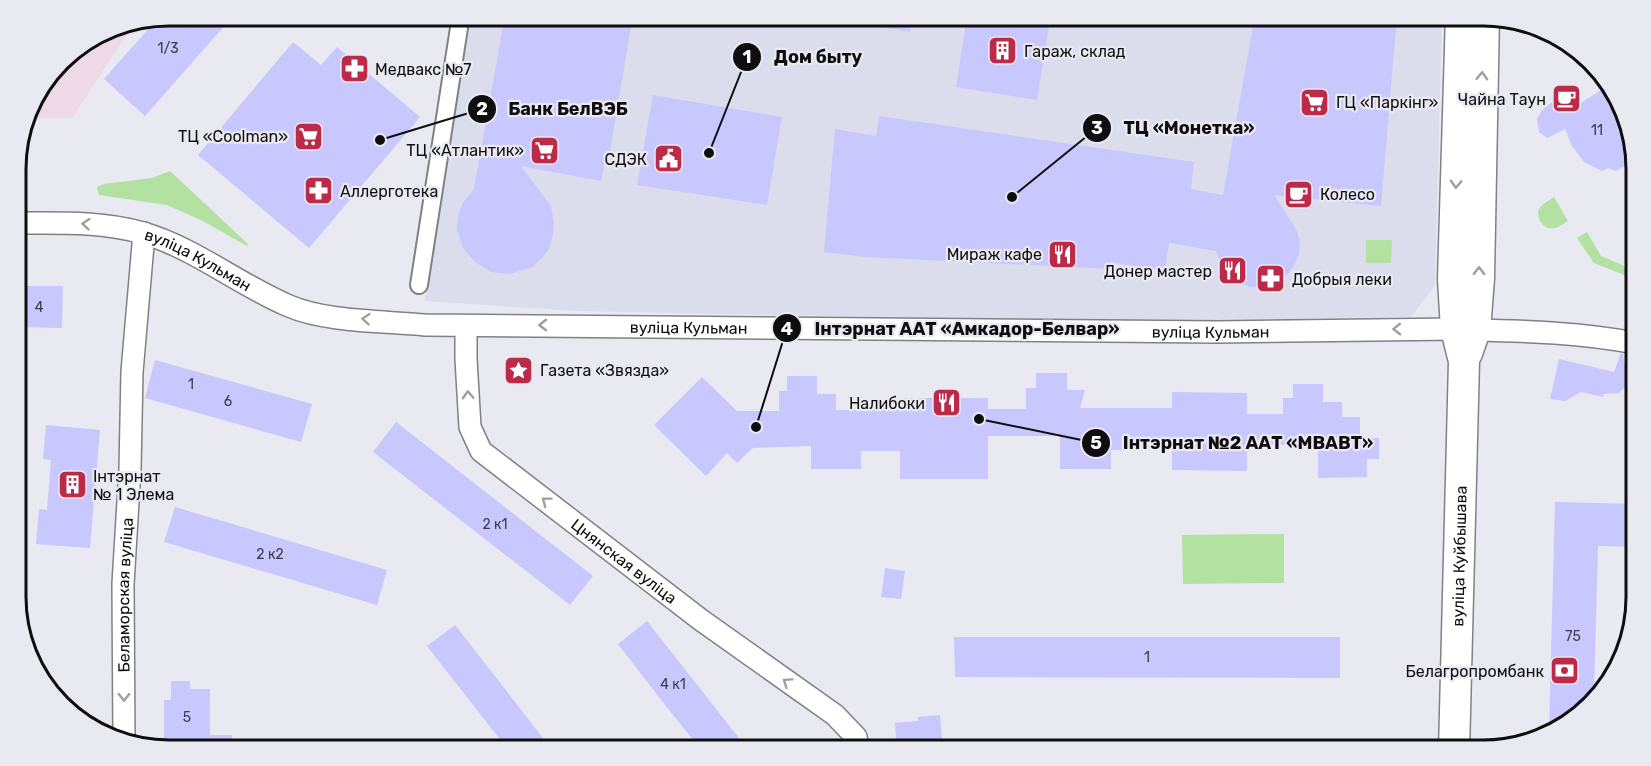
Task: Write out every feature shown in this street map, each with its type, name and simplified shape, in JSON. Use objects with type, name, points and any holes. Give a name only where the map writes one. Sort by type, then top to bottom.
[{"type":"main road","name":"вуліца Куйбышава","points":[[1461,25],[1452,279],[1465,330]]},
{"type":"main road","name":"вуліца Куйбышава","points":[[1454,740],[1465,330],[1479,278],[1484,25]]},
{"type":"street","points":[[419,285],[459,26]]},
{"type":"street","name":"вуліца Кульман","points":[[26,223],[84,224],[144,233],[180,248],[289,306],[310,313],[424,325],[1218,332],[1465,330],[1520,331],[1626,342]]},
{"type":"street","name":"Беламорская вуліца","points":[[124,734],[123,584],[130,469],[132,372],[144,233]]},
{"type":"street","name":"Цнянская вуліца","points":[[466,326],[470,427],[481,451],[701,620],[835,715],[857,740]]},
{"type":"shaded area","points":[[872,25],[910,32],[911,25],[1442,25],[1435,285],[1411,317],[1137,322],[577,311],[425,301],[449,137],[470,26]]},
{"type":"shaded area","points":[[129,31],[72,118],[35,118],[55,81],[67,67],[97,45]]},
{"type":"green space","points":[[170,171],[248,244],[247,246],[203,221],[167,205],[99,195],[97,187],[104,184],[152,178]]},
{"type":"green space","points":[[1554,197],[1568,221],[1559,227],[1551,228],[1540,222],[1538,214],[1541,206]]},
{"type":"green space","points":[[1587,232],[1601,256],[1626,266],[1626,276],[1594,263],[1577,238]]},
{"type":"green space","points":[[1366,240],[1392,240],[1391,263],[1366,263]]},
{"type":"green space","points":[[1284,534],[1284,583],[1183,584],[1182,535]]},
{"type":"building","points":[[872,25],[911,25],[910,32]]},
{"type":"building","name":"Гараж, склад","points":[[965,25],[1049,25],[1037,100],[956,87]]},
{"type":"building","points":[[1253,25],[1396,25],[1381,206],[1274,195],[1296,229],[1300,241],[1299,254],[1294,266],[1276,283],[1263,287],[1250,287],[1228,275],[1220,264],[1216,251],[1169,243],[1165,270],[1113,263],[1113,269],[866,257],[824,252],[835,129],[876,136],[879,116],[1194,162],[1191,189],[1223,195]]},
{"type":"building","points":[[224,26],[145,116],[104,79],[150,27]]},
{"type":"building","name":"ТЦ «Атлантик»","points":[[503,26],[631,26],[609,158],[606,157],[601,181],[521,166],[551,206],[554,224],[549,249],[532,267],[510,274],[491,272],[475,262],[463,248],[457,230],[458,217],[462,204],[474,189]]},
{"type":"building","name":"ТЦ «Coolman»","points":[[293,42],[321,65],[337,47],[420,117],[309,248],[198,155]]},
{"type":"building","points":[[1601,90],[1615,114],[1621,131],[1626,165],[1616,171],[1608,168],[1602,171],[1584,162],[1572,146],[1565,129],[1547,138],[1539,132],[1537,119],[1542,110],[1554,101],[1567,99],[1579,104]]},
{"type":"building","points":[[653,95],[782,117],[767,205],[637,185]]},
{"type":"building","points":[[26,286],[63,286],[62,328],[26,327]]},
{"type":"building","points":[[1621,353],[1623,354],[1626,383],[1619,393],[1604,394],[1603,397],[1581,392],[1565,401],[1550,399],[1559,359],[1614,372]]},
{"type":"building","points":[[155,360],[312,404],[301,442],[145,398]]},
{"type":"building","points":[[1036,373],[1067,373],[1067,390],[1085,390],[1080,408],[1172,408],[1172,392],[1247,393],[1247,414],[1283,414],[1283,398],[1293,398],[1293,384],[1323,384],[1323,402],[1342,402],[1342,417],[1360,417],[1360,438],[1379,438],[1379,459],[1367,459],[1367,477],[1318,478],[1318,445],[1247,445],[1247,471],[1172,470],[1172,440],[1123,440],[1123,450],[1111,450],[1111,469],[1060,469],[1060,436],[988,436],[988,479],[900,479],[900,451],[861,451],[861,469],[811,469],[811,446],[753,448],[737,463],[727,453],[706,476],[654,425],[702,377],[737,411],[779,411],[779,391],[787,391],[787,376],[817,376],[817,394],[836,394],[836,410],[900,410],[900,398],[988,398],[988,409],[1026,409],[1026,388],[1036,388]]},
{"type":"building","points":[[396,422],[593,576],[570,605],[373,452]]},
{"type":"building","name":"Інтэрнат № 1 Элема","points":[[46,425],[100,430],[90,548],[36,544],[39,509],[47,510],[51,460],[43,459]]},
{"type":"building","points":[[1555,502],[1626,504],[1626,547],[1598,546],[1594,687],[1577,705],[1549,724]]},
{"type":"building","points":[[175,507],[387,570],[377,605],[164,542]]},
{"type":"building","points":[[885,568],[905,571],[901,599],[881,597]]},
{"type":"building","points":[[647,621],[741,741],[694,741],[618,644]]},
{"type":"building","points":[[455,625],[545,741],[501,741],[427,646]]},
{"type":"building","points":[[954,637],[1340,637],[1340,678],[955,677]]},
{"type":"building","points":[[171,681],[190,681],[190,689],[210,689],[210,735],[232,735],[232,741],[164,741],[164,700],[171,700]]},
{"type":"building","points":[[940,715],[942,740],[896,740],[895,723],[918,721],[918,717]]},
{"type":"place","name":"Гараж, склад","points":[[1003,51]]},
{"type":"place","name":"Медвакс №7","points":[[354,69]]},
{"type":"place","name":"Чайна Таун","points":[[1567,99]]},
{"type":"place","name":"ГЦ «Паркінг»","points":[[1315,102]]},
{"type":"place","name":"ТЦ «Coolman»","points":[[309,136]]},
{"type":"place","name":"Банк БелВЭБ","points":[[380,140]]},
{"type":"place","name":"ТЦ «Атлантик»","points":[[545,150]]},
{"type":"place","name":"Дом быту","points":[[709,153]]},
{"type":"place","name":"СДЭК","points":[[668,159]]},
{"type":"place","name":"Аллерготека","points":[[319,191]]},
{"type":"place","name":"Колесо","points":[[1299,194]]},
{"type":"place","name":"ТЦ «Монетка»","points":[[1012,197]]},
{"type":"place","name":"Мираж кафе","points":[[1063,254]]},
{"type":"place","name":"Донер мастер","points":[[1233,271]]},
{"type":"place","name":"Добрыя леки","points":[[1271,279]]},
{"type":"place","name":"Газета «Звязда»","points":[[519,370]]},
{"type":"place","name":"Налибоки","points":[[946,403]]},
{"type":"place","name":"Інтэрнат №2 ААТ «МВАВТ»","points":[[979,419]]},
{"type":"place","name":"Інтэрнат ААТ «Амкадор-Белвар»","points":[[756,427]]},
{"type":"place","name":"Інтэрнат № 1 Элема","points":[[72,485]]},
{"type":"place","name":"Белагропромбанк","points":[[1565,671]]}]
